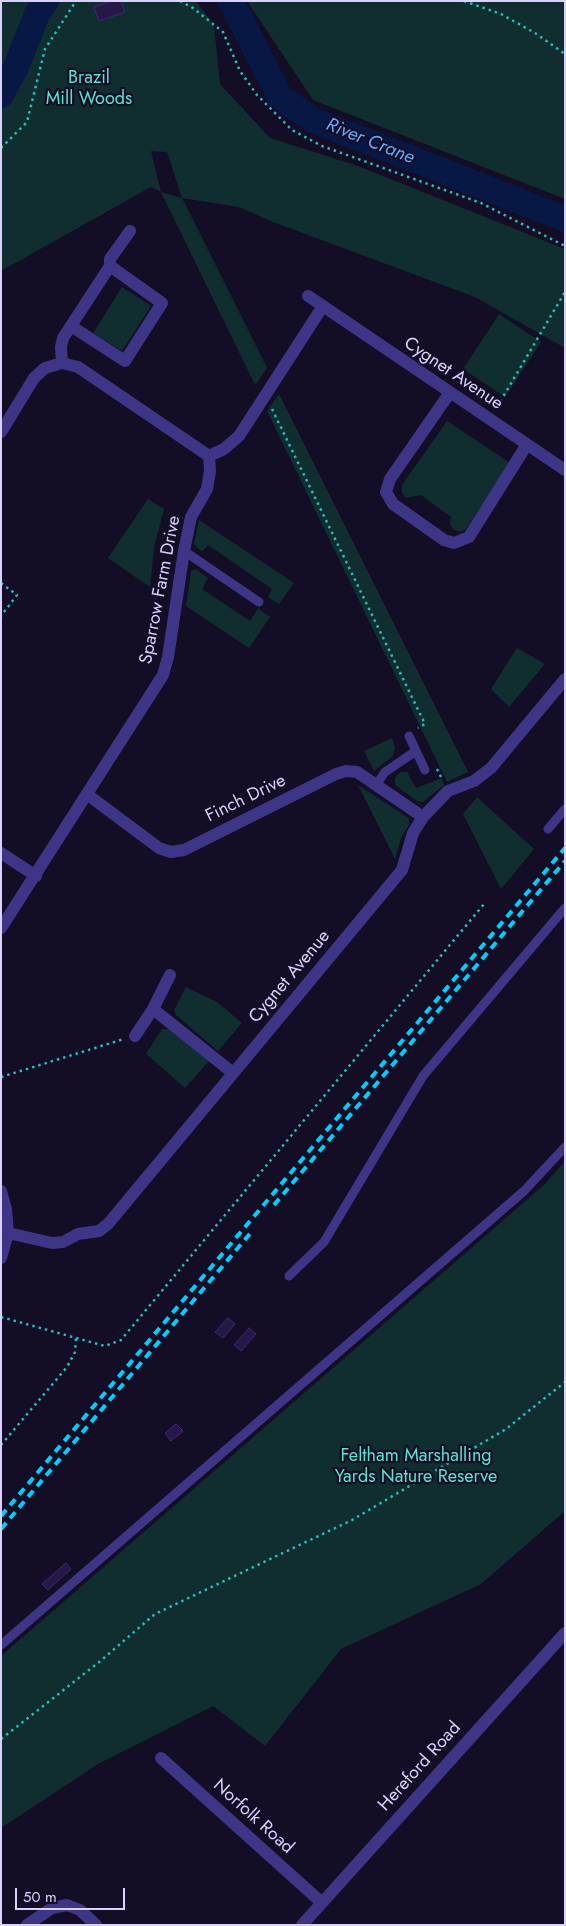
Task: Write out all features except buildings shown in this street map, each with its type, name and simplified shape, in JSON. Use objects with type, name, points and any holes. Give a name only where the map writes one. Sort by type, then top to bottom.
[{"type":"street","points":[[62,363],[60,347],[63,338],[110,266],[110,259],[130,231]]},
{"type":"street","points":[[71,326],[125,361],[162,302],[110,266]]},
{"type":"street","name":"Cygnet Avenue","points":[[308,296],[449,394],[490,419],[526,446],[565,470]]},
{"type":"street","points":[[1,432],[34,378],[45,368],[62,363],[78,367],[209,456],[224,449],[239,436],[323,306]]},
{"type":"street","points":[[449,394],[390,479],[386,492],[393,504],[444,540],[454,543],[469,537],[526,446]]},
{"type":"street","name":"Sparrow Farm Drive","points":[[1,928],[163,676],[168,657],[191,517],[207,489],[209,456]]},
{"type":"street","name":"Cygnet Avenue","points":[[8,1232],[52,1242],[63,1242],[78,1234],[99,1231],[108,1224],[402,870],[413,833],[423,817],[448,791],[474,780],[491,768],[565,679]]},
{"type":"street","name":"Finch Drive","points":[[88,795],[159,848],[171,852],[184,850],[336,774],[346,771],[357,772],[423,817]]},
{"type":"street","points":[[1,853],[36,876]]},
{"type":"street","points":[[135,1036],[153,1009],[170,975]]},
{"type":"street","points":[[153,1009],[233,1073]]},
{"type":"street","points":[[1,1191],[6,1209],[8,1232],[1,1258]]},
{"type":"street","name":"Hereford Road","points":[[302,1925],[565,1633]]},
{"type":"street","name":"Norfolk Road","points":[[161,1758],[321,1902]]},
{"type":"street","points":[[27,1925],[52,1908],[67,1905],[80,1910],[96,1925]]},
{"type":"lane","points":[[184,551],[260,602]]},
{"type":"lane","points":[[409,736],[425,770]]},
{"type":"lane","points":[[376,785],[385,772],[416,751]]},
{"type":"lane","points":[[548,829],[565,809]]},
{"type":"lane","points":[[289,1276],[324,1242],[423,1076],[565,908]]},
{"type":"lane","points":[[1,1645],[524,1191],[565,1147]]},
{"type":"path","points":[[1,148],[27,122],[45,48],[76,1]]},
{"type":"path","points":[[180,1],[193,8],[223,32],[240,71],[256,96],[292,130],[322,146],[481,203],[565,246]]},
{"type":"path","points":[[464,1],[501,14],[535,33],[565,54]]},
{"type":"path","points":[[490,419],[565,292]]},
{"type":"path","points":[[264,397],[425,724],[417,728],[421,736]]},
{"type":"path","points":[[1,583],[18,595],[1,616]]},
{"type":"path","points":[[437,768],[448,791]]},
{"type":"path","points":[[1,1317],[105,1346],[121,1340],[484,904]]},
{"type":"path","points":[[1,1077],[135,1036]]},
{"type":"path","points":[[1,1444],[67,1366],[75,1352],[76,1338]]},
{"type":"path","points":[[1,1739],[98,1663],[155,1614],[352,1520],[506,1429],[565,1382]]},
{"type":"green space","name":"Brazil Mill Woods","points":[[1,1],[196,1],[214,25],[220,84],[270,138],[358,166],[565,249],[565,348],[475,297],[273,222],[239,207],[182,198],[167,152],[151,151],[161,192],[151,187],[1,271]]},
{"type":"green space","points":[[247,1],[565,1],[565,199],[313,100]]},
{"type":"green space","points":[[161,192],[182,198],[267,368],[255,385]]},
{"type":"green space","points":[[122,287],[151,306],[122,351],[93,333]]},
{"type":"green space","points":[[499,314],[541,342],[505,397],[463,369]]},
{"type":"green space","points":[[279,394],[468,772],[447,782],[267,411]]},
{"type":"green space","points":[[447,421],[510,463],[466,529],[460,532],[453,529],[450,524],[451,517],[421,495],[406,498],[402,493],[402,485]]},
{"type":"green space","points":[[148,499],[164,509],[154,547],[150,587],[108,558]]},
{"type":"green space","points":[[199,520],[294,583],[279,604],[268,597],[272,589],[208,545],[202,552],[194,544]]},
{"type":"green space","points":[[196,569],[208,578],[202,589],[250,621],[258,608],[270,617],[249,648],[186,606],[191,571]]},
{"type":"green space","points":[[517,648],[545,664],[509,707],[491,689]]},
{"type":"green space","points":[[392,738],[395,747],[393,756],[374,771],[364,751]]},
{"type":"green space","points":[[400,772],[407,772],[416,788],[442,778],[444,785],[423,802],[417,801],[395,785],[395,778]]},
{"type":"green space","points":[[358,785],[409,818],[409,825],[401,838],[395,859]]},
{"type":"green space","points":[[477,797],[534,849],[501,889],[463,814]]},
{"type":"green space","points":[[186,987],[217,1002],[242,1023],[218,1051],[176,1015],[174,1010]]},
{"type":"green space","points":[[162,1029],[170,1029],[209,1061],[185,1088],[146,1054]]},
{"type":"green space","name":"Feltham Marshalling Yards Nature Reserve","points":[[565,1161],[565,1511],[481,1584],[341,1649],[265,1746],[213,1706],[98,1764],[1,1828],[1,1656],[545,1184]]},
{"type":"waterway","name":"River Crane","points":[[1,95],[17,65],[37,14],[46,1]]},
{"type":"waterway","name":"River Crane","points":[[231,1],[280,97],[313,120],[565,219]]},
{"type":"railway","points":[[1,1516],[565,848]]},
{"type":"railway","points":[[274,1205],[565,861]]},
{"type":"railway","points":[[1,1529],[253,1230]]}]
